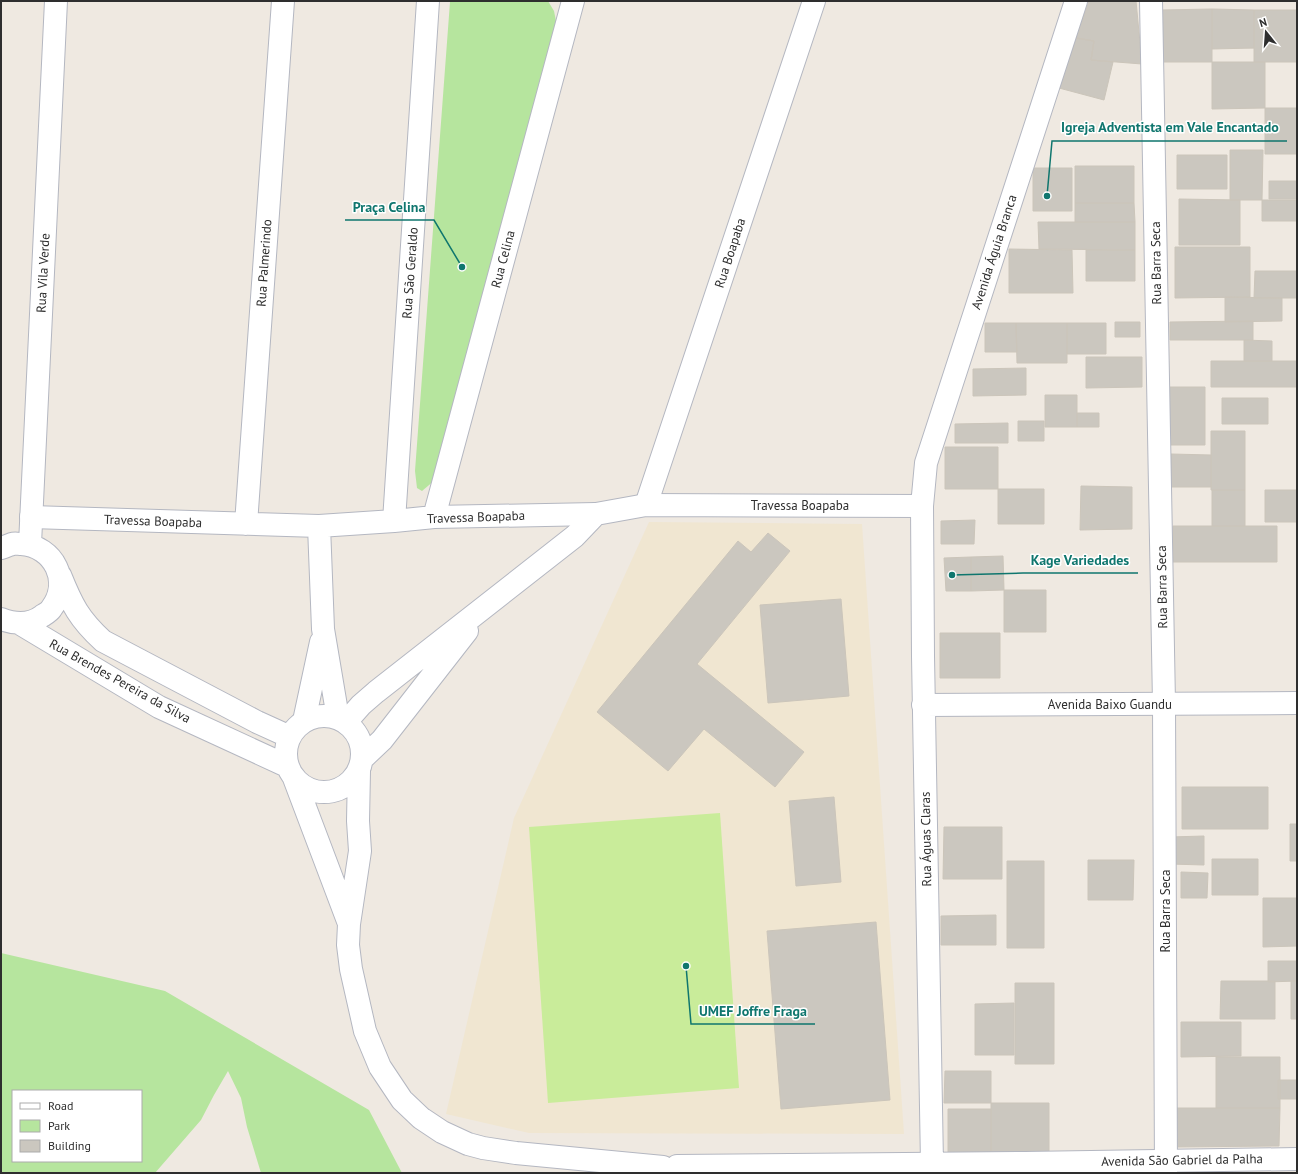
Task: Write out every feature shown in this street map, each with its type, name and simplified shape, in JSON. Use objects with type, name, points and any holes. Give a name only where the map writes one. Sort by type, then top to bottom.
[{"type":"street","name":"Rua Vila Verde","points":[[30,544],[56,1]]},
{"type":"street","name":"Rua Palmerindo","points":[[246,524],[283,1]]},
{"type":"street","name":"Rua São Geraldo","points":[[394,522],[428,1]]},
{"type":"street","name":"Rua Celina","points":[[434,517],[573,1]]},
{"type":"street","name":"Rua Boapaba","points":[[646,505],[814,1]]},
{"type":"street","name":"Avenida Águia Branca","points":[[922,506],[926,463],[1076,1]]},
{"type":"street","name":"Rua Barra Seca","points":[[1151,1],[1164,703],[1166,1167]]},
{"type":"street","name":"Travessa Boapaba","points":[[31,517],[319,526],[394,522],[434,517],[596,514],[646,505],[922,506]]},
{"type":"street","name":"Rua Águas Claras","points":[[922,506],[923,705],[932,1169]]},
{"type":"street","points":[[342,720],[575,536],[596,514]]},
{"type":"street","points":[[319,526],[323,629],[342,720]]},
{"type":"street","points":[[1,548],[13,543],[30,544]]},
{"type":"street","name":"Rua Brendes Pereira da Silva","points":[[30,544],[44,550],[54,561],[78,614],[88,627],[103,641],[257,722],[290,737]]},
{"type":"street","points":[[6,620],[37,620],[51,609],[59,593],[60,575]]},
{"type":"street","points":[[290,772],[306,788],[320,793],[336,791],[350,784],[361,764],[382,740],[489,604]]},
{"type":"street","name":"Rua Brendes Pereira da Silva","points":[[6,620],[160,707],[290,772]]},
{"type":"street","points":[[304,721],[323,629]]},
{"type":"street","name":"Avenida Baixo Guandu","points":[[923,705],[1297,703]]},
{"type":"street","points":[[349,924],[290,772],[286,751],[290,737],[296,728],[304,721],[315,717],[326,716],[342,720],[356,731],[362,744],[358,821],[360,851],[349,924],[348,945],[351,969],[365,1031],[380,1066],[402,1100],[421,1118],[442,1132],[468,1144],[491,1150],[537,1158],[556,1165],[570,1173]]},
{"type":"street","points":[[516,1154],[671,1170]]},
{"type":"street","name":"Avenida São Gabriel da Palha","points":[[671,1170],[827,1165],[932,1169],[1166,1167],[1297,1159]]},
{"type":"street","name":"Avenida São Gabriel da Palha","points":[[796,1173],[827,1165]]},
{"type":"shaded area","points":[[649,522],[862,524],[904,1134],[529,1133],[446,1114],[514,818]]},
{"type":"green space","points":[[548,1],[554,11],[556,21],[435,480],[422,491],[417,488],[415,471],[450,2]]},
{"type":"green space","points":[[720,813],[739,1088],[548,1103],[529,827]]},
{"type":"green space","points":[[1,953],[165,991],[369,1110],[402,1173],[261,1173],[247,1127],[241,1098],[228,1071],[201,1120],[155,1173],[1,1173]]},
{"type":"building","points":[[1089,1],[1136,1],[1142,64],[1091,60],[1094,41],[1076,38]]},
{"type":"building","points":[[1212,9],[1254,10],[1254,48],[1212,49]]},
{"type":"building","points":[[1212,9],[1212,62],[1161,62],[1161,10]]},
{"type":"building","points":[[1254,10],[1297,10],[1297,62],[1254,62]]},
{"type":"building","points":[[1076,38],[1094,41],[1091,60],[1113,62],[1104,100],[1059,88]]},
{"type":"building","points":[[1212,62],[1265,62],[1265,108],[1212,109]]},
{"type":"building","points":[[1265,108],[1297,108],[1297,154],[1265,154]]},
{"type":"building","points":[[1230,150],[1263,150],[1262,200],[1230,200]]},
{"type":"building","points":[[1177,155],[1227,155],[1227,189],[1177,189]]},
{"type":"building","points":[[1075,166],[1134,166],[1134,203],[1075,203]]},
{"type":"building","points":[[1033,168],[1072,168],[1072,211],[1033,211]]},
{"type":"building","points":[[1269,181],[1297,181],[1297,199],[1269,199]]},
{"type":"building","points":[[1179,199],[1240,200],[1240,245],[1179,245]]},
{"type":"building","points":[[1262,200],[1297,200],[1297,221],[1262,221]]},
{"type":"building","points":[[1075,203],[1134,203],[1135,222],[1075,222]]},
{"type":"building","points":[[1038,222],[1135,222],[1135,250],[1039,249]]},
{"type":"building","points":[[1175,247],[1250,247],[1250,297],[1175,298]]},
{"type":"building","points":[[1009,249],[1072,250],[1073,293],[1009,293]]},
{"type":"building","points":[[1086,250],[1135,250],[1135,281],[1086,281]]},
{"type":"building","points":[[1255,271],[1297,271],[1297,298],[1254,298]]},
{"type":"building","points":[[1225,297],[1282,298],[1282,321],[1225,322]]},
{"type":"building","points":[[1253,321],[1253,340],[1170,340],[1170,322]]},
{"type":"building","points":[[1115,322],[1140,322],[1140,337],[1115,337]]},
{"type":"building","points":[[985,323],[1016,323],[1017,352],[985,352]]},
{"type":"building","points":[[1016,323],[1067,323],[1067,363],[1017,363]]},
{"type":"building","points":[[1067,323],[1106,323],[1106,354],[1067,354]]},
{"type":"building","points":[[1244,340],[1272,341],[1272,361],[1244,361]]},
{"type":"building","points":[[1086,357],[1142,357],[1142,387],[1086,388]]},
{"type":"building","points":[[1211,361],[1297,361],[1297,387],[1211,387]]},
{"type":"building","points":[[1026,368],[1026,395],[973,396],[973,369]]},
{"type":"building","points":[[1163,387],[1205,387],[1205,445],[1163,445]]},
{"type":"building","points":[[1045,395],[1077,395],[1077,427],[1045,427]]},
{"type":"building","points":[[1222,398],[1268,398],[1268,424],[1222,424]]},
{"type":"building","points":[[1077,413],[1099,413],[1099,427],[1077,427]]},
{"type":"building","points":[[1018,421],[1044,421],[1044,441],[1018,441]]},
{"type":"building","points":[[1008,423],[1008,443],[955,443],[955,424]]},
{"type":"building","points":[[1211,431],[1245,431],[1245,490],[1211,490]]},
{"type":"building","points":[[945,447],[998,447],[998,489],[945,489]]},
{"type":"building","points":[[1171,454],[1211,455],[1211,487],[1171,487]]},
{"type":"building","points":[[1081,486],[1132,487],[1132,529],[1080,530]]},
{"type":"building","points":[[998,489],[1044,489],[1044,524],[998,524]]},
{"type":"building","points":[[1212,490],[1245,490],[1245,526],[1212,526]]},
{"type":"building","points":[[1265,490],[1297,490],[1297,522],[1265,522]]},
{"type":"building","points":[[975,520],[974,544],[941,544],[941,521]]},
{"type":"building","points":[[1173,526],[1277,526],[1277,562],[1173,562]]},
{"type":"building","points":[[768,533],[790,551],[697,664],[804,752],[775,787],[704,729],[668,771],[597,712],[738,541],[751,552]]},
{"type":"building","points":[[1003,556],[1004,590],[971,591],[971,557]]},
{"type":"building","points":[[971,557],[971,591],[946,591],[944,558]]},
{"type":"building","points":[[1004,590],[1046,590],[1046,632],[1004,632]]},
{"type":"building","points":[[841,599],[849,696],[768,703],[760,605]]},
{"type":"building","points":[[940,633],[1000,633],[1000,678],[940,678]]},
{"type":"building","points":[[1182,787],[1268,787],[1268,829],[1182,829]]},
{"type":"building","points":[[834,797],[841,882],[796,886],[789,801]]},
{"type":"building","points":[[1290,824],[1297,824],[1297,861],[1290,861]]},
{"type":"building","points":[[944,827],[1002,827],[1002,879],[943,879]]},
{"type":"building","points":[[1204,836],[1204,865],[1170,864],[1170,837]]},
{"type":"building","points":[[1212,859],[1258,859],[1258,895],[1212,895]]},
{"type":"building","points":[[1088,860],[1134,860],[1133,900],[1088,900]]},
{"type":"building","points":[[1007,861],[1044,861],[1044,948],[1007,948]]},
{"type":"building","points":[[1181,872],[1208,873],[1207,898],[1181,898]]},
{"type":"building","points":[[1263,898],[1297,898],[1297,946],[1263,947]]},
{"type":"building","points":[[996,915],[996,945],[941,945],[941,916]]},
{"type":"building","points":[[876,922],[890,1100],[781,1109],[767,931]]},
{"type":"building","points":[[1268,961],[1297,961],[1297,981],[1268,982]]},
{"type":"building","points":[[1221,981],[1275,981],[1275,1019],[1220,1019]]},
{"type":"building","points":[[1291,981],[1297,981],[1297,1019],[1291,1019]]},
{"type":"building","points":[[1015,983],[1054,983],[1054,1064],[1015,1064]]},
{"type":"building","points":[[1014,1003],[1014,1055],[975,1055],[975,1004]]},
{"type":"building","points":[[1181,1022],[1241,1022],[1241,1056],[1181,1057]]},
{"type":"building","points":[[1216,1057],[1280,1057],[1280,1108],[1216,1108]]},
{"type":"building","points":[[945,1071],[991,1071],[991,1103],[944,1103]]},
{"type":"building","points":[[1278,1080],[1297,1080],[1297,1099],[1278,1099]]},
{"type":"building","points":[[991,1103],[1049,1103],[1049,1160],[991,1160]]},
{"type":"building","points":[[1172,1108],[1280,1108],[1279,1146],[1172,1147]]},
{"type":"building","points":[[948,1109],[991,1109],[991,1160],[948,1160]]},
{"type":"place","name":"Igreja Adventista em Vale Encantado","points":[[1047,196]]},
{"type":"place","name":"Praça Celina","points":[[462,267]]},
{"type":"place","name":"Kage Variedades","points":[[952,575]]},
{"type":"place","name":"UMEF Joffre Fraga","points":[[686,966]]}]
